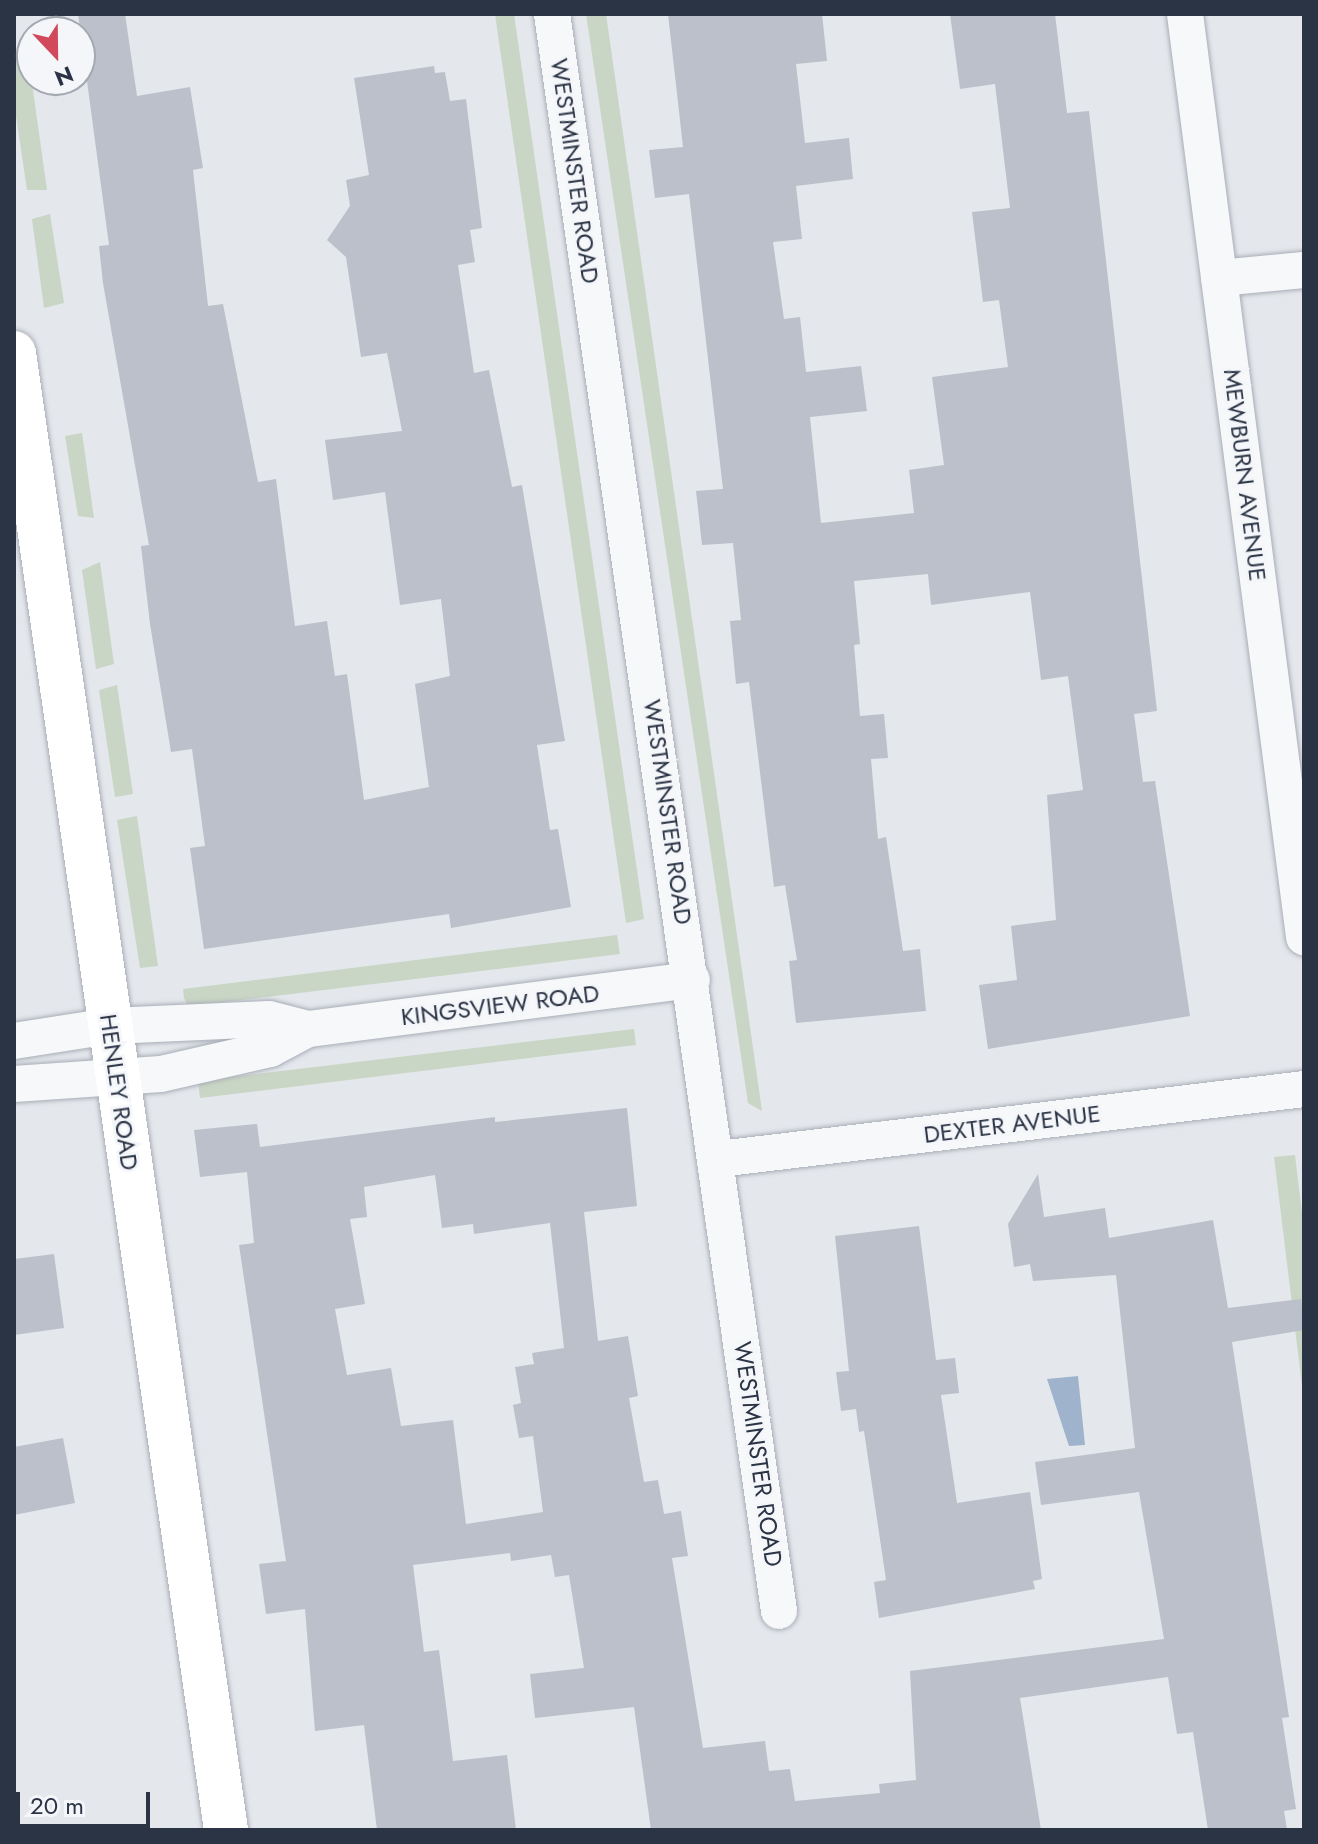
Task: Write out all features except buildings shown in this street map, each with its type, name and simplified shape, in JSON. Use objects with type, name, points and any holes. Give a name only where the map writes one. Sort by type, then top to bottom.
[{"type":"street","name":"WESTMINSTER ROAD","points":[[552,14],[719,1159],[779,1611]]},
{"type":"street","name":"MEWBURN AVENUE","points":[[1185,14],[1304,937]]},
{"type":"street","points":[[1219,278],[1304,270]]},
{"type":"street","name":"HENLEY ROAD","points":[[14,353],[226,1830]]},
{"type":"street","name":"KINGSVIEW ROAD","points":[[14,1084],[118,1079],[270,1049],[308,1029],[692,980]]},
{"type":"street","name":"KINGSVIEW ROAD","points":[[14,1041],[110,1026],[269,1019],[308,1029]]},
{"type":"street","name":"DEXTER AVENUE","points":[[719,1159],[1304,1089]]},
{"type":"green space","points":[[495,14],[514,14],[644,919],[626,923]]},
{"type":"green space","points":[[586,14],[606,14],[762,1111],[748,1103]]},
{"type":"green space","points":[[14,50],[16,96],[34,96],[47,190],[27,190],[14,102]]},
{"type":"green space","points":[[50,214],[64,303],[44,308],[32,219]]},
{"type":"green space","points":[[82,433],[94,518],[78,516],[65,436]]},
{"type":"green space","points":[[100,562],[114,664],[96,669],[82,570]]},
{"type":"green space","points":[[117,685],[133,794],[115,797],[99,690]]},
{"type":"green space","points":[[137,816],[158,966],[140,968],[117,820]]},
{"type":"green space","points":[[617,935],[620,954],[201,1005],[188,1006],[184,998],[183,989]]},
{"type":"green space","points":[[634,1029],[636,1045],[200,1098],[198,1081]]},
{"type":"green space","points":[[1295,1155],[1304,1230],[1304,1402],[1274,1157]]},
{"type":"water","points":[[1078,1376],[1085,1445],[1069,1446],[1047,1379]]}]
